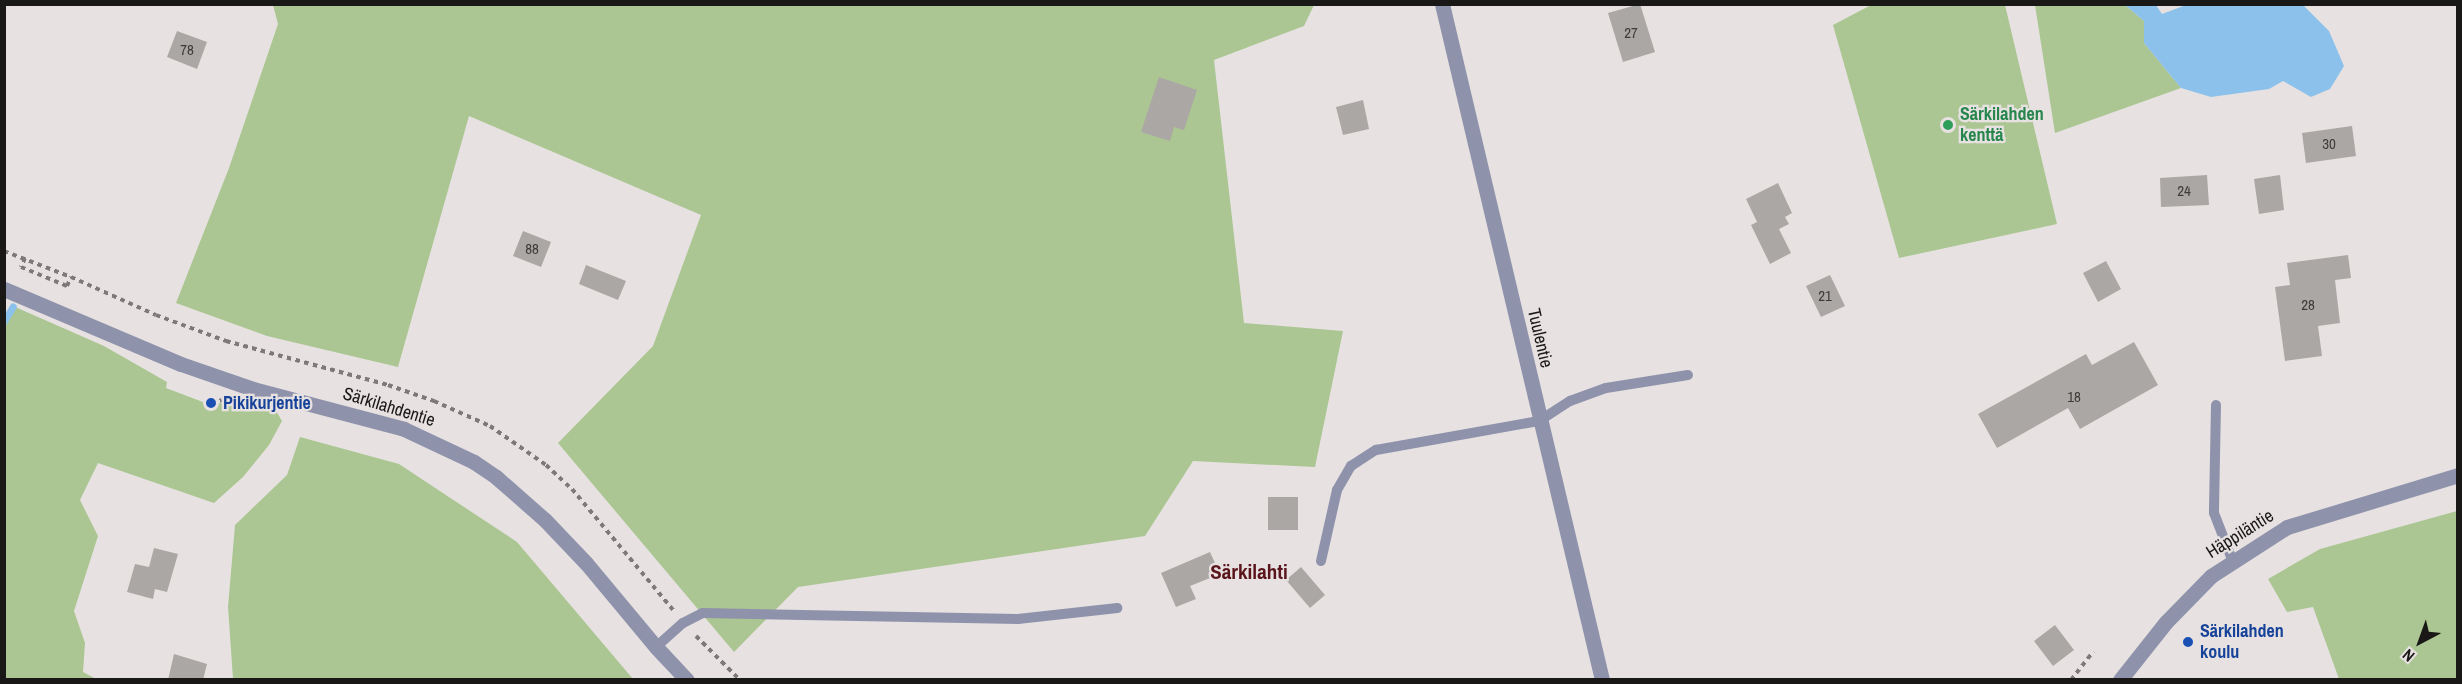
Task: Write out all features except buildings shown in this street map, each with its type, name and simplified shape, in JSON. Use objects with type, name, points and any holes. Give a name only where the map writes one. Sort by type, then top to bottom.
[{"type":"street","name":"Tuulentie","points":[[1442,4],[1602,680]]},
{"type":"street","name":"Särkilahdentie","points":[[4,289],[181,364],[253,389],[404,429],[474,462],[496,477],[545,520],[586,562],[656,647],[687,680]]},
{"type":"street","name":"Häppiläntie","points":[[2120,680],[2166,622],[2211,576],[2287,527],[2457,475]]},
{"type":"lane","points":[[1321,561],[1337,490],[1351,466],[1376,450],[1539,421],[1570,401],[1606,388],[1688,375]]},
{"type":"lane","points":[[2216,405],[2214,513],[2233,562]]},
{"type":"lane","points":[[656,647],[683,623],[703,613],[1018,619],[1117,608]]},
{"type":"path","points":[[25,258],[21,267],[67,286],[71,277]]},
{"type":"path","points":[[2072,680],[2093,652]]},
{"type":"green space","name":"Särkilahden kenttä","points":[[1873,4],[2005,5],[2057,224],[1899,258],[1833,25]]},
{"type":"green space","points":[[273,5],[1314,5],[1304,26],[1214,60],[1244,323],[1343,331],[1315,467],[1193,461],[1145,536],[798,587],[734,652],[558,443],[653,346],[701,215],[469,116],[398,367],[267,336],[176,303],[229,168],[278,24]]},
{"type":"green space","points":[[2035,5],[2125,5],[2144,21],[2144,43],[2181,88],[2055,133]]},
{"type":"green space","points":[[13,306],[104,346],[167,382],[166,388],[216,407],[219,403],[264,406],[275,409],[282,421],[269,445],[243,477],[214,503],[98,463],[80,500],[98,536],[74,611],[85,643],[83,672],[96,679],[5,679],[4,321]]},
{"type":"green space","points":[[300,437],[399,464],[517,542],[633,679],[233,679],[228,607],[235,525],[287,475]]},
{"type":"green space","points":[[2457,511],[2457,679],[2339,679],[2313,607],[2287,612],[2268,579],[2320,549]]},
{"type":"water","points":[[2125,5],[2156,5],[2162,14],[2186,5],[2303,5],[2329,31],[2344,66],[2330,89],[2311,97],[2283,81],[2269,89],[2211,97],[2181,88],[2144,43],[2144,21]]},
{"type":"waterway","points":[[4,321],[13,306]]},
{"type":"place","name":"Särkilahden kenttä","points":[[1948,125]]},
{"type":"place","name":"Pikikurjentie","points":[[211,403]]},
{"type":"place","name":"Särkilahden koulu","points":[[2188,642]]},
{"type":"district","name":"Särkilahti","points":[[1249,572]]}]
